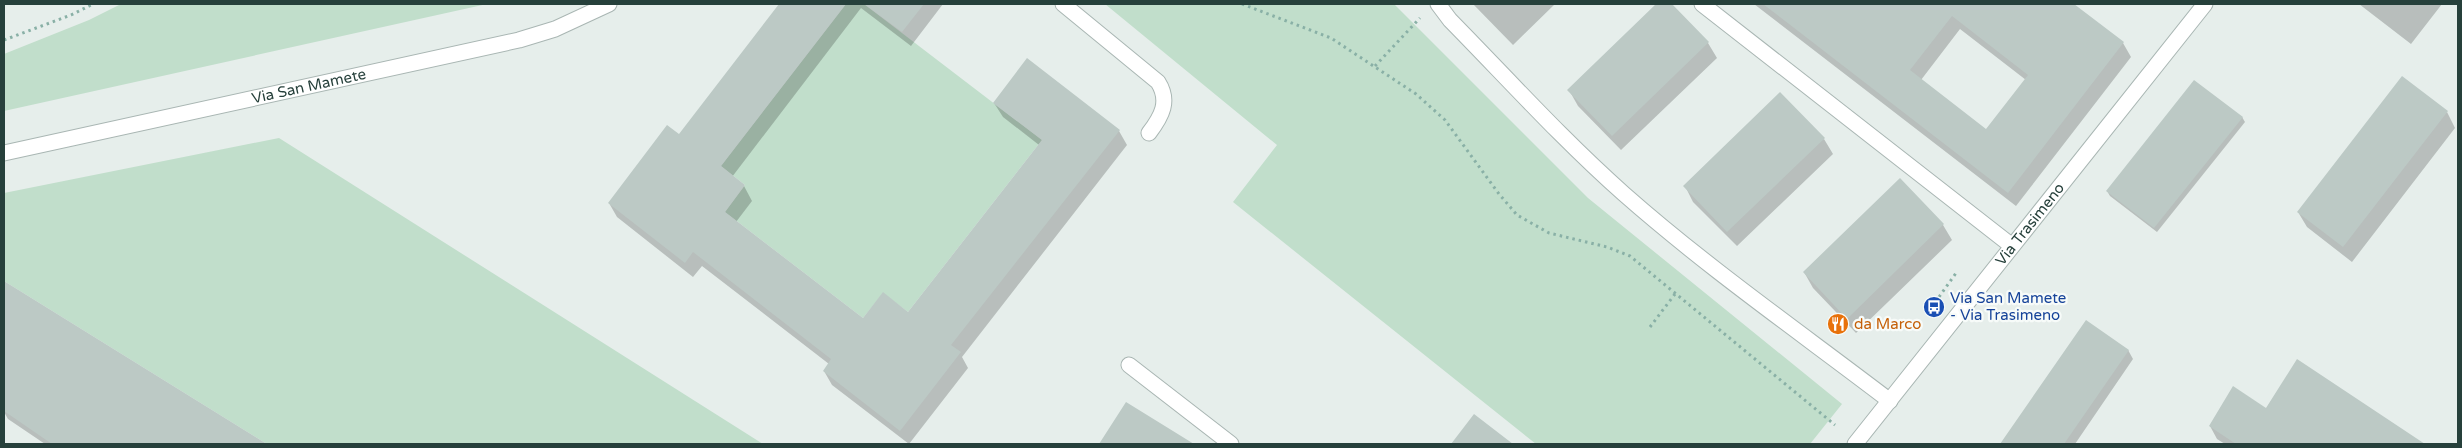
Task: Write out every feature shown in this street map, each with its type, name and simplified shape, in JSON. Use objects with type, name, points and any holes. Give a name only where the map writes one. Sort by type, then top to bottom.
[{"type":"street","name":"Via San Mamete","points":[[4,152],[518,40],[555,30],[609,4]]},
{"type":"street","points":[[1063,4],[1158,82],[1166,99],[1161,116],[1149,133]]},
{"type":"street","points":[[1439,4],[1450,20],[1554,127],[1624,194],[1664,228],[1890,401]]},
{"type":"street","points":[[1702,4],[2012,246]]},
{"type":"street","name":"Via Trasimeno","points":[[1855,444],[2205,4]]},
{"type":"street","points":[[1129,365],[1231,444]]},
{"type":"path","points":[[4,40],[71,15],[93,4]]},
{"type":"path","points":[[1242,4],[1331,38],[1416,94],[1445,120],[1499,194],[1517,215],[1549,233],[1607,247],[1630,256],[1835,425]]},
{"type":"path","points":[[1375,66],[1413,23],[1439,4]]},
{"type":"path","points":[[1650,327],[1675,294]]},
{"type":"green space","points":[[121,4],[487,4],[4,111],[4,54],[89,20]]},
{"type":"green space","points":[[846,4],[864,4],[1042,140],[908,312],[883,293],[863,318],[725,212],[745,185],[721,166]]},
{"type":"green space","points":[[1105,4],[1394,4],[1588,198],[1842,404],[1810,444],[1536,444],[1233,202],[1277,145]]},
{"type":"green space","points":[[279,138],[763,444],[267,444],[4,281],[4,193]]},
{"type":"building","points":[[779,4],[846,4],[721,166],[745,185],[725,212],[863,318],[883,292],[908,312],[1042,140],[993,103],[1027,58],[1120,130],[951,345],[961,352],[900,431],[823,371],[831,359],[693,252],[685,263],[608,203],[667,125],[679,134]]},
{"type":"building","points":[[864,4],[924,4],[902,32]]},
{"type":"building","points":[[1656,4],[1672,4],[1709,42],[1612,136],[1567,90]]},
{"type":"building","points":[[1763,4],[2074,4],[2124,42],[2008,193]],"holes":[[[1952,16],[2028,75],[1986,129],[1910,70]]]},
{"type":"building","points":[[2402,76],[2448,111],[2343,247],[2297,212]]},
{"type":"building","points":[[2194,80],[2243,117],[2154,228],[2106,191]]},
{"type":"building","points":[[1780,92],[1825,138],[1727,232],[1683,186]]},
{"type":"building","points":[[1900,178],[1944,224],[1847,319],[1803,272]]},
{"type":"building","points":[[4,281],[267,444],[52,444],[4,411]]},
{"type":"building","points":[[2086,320],[2129,350],[2064,444],[2000,444]]},
{"type":"building","points":[[2297,359],[2425,444],[2236,444],[2209,426],[2233,386],[2266,408]]},
{"type":"building","points":[[1126,402],[1194,444],[1099,444]]},
{"type":"building","points":[[1474,414],[1513,444],[1451,444]]},
{"type":"place","name":"Via San Mamete - Via Trasimeno","points":[[1934,307]]},
{"type":"place","name":"da Marco","points":[[1838,324]]}]
